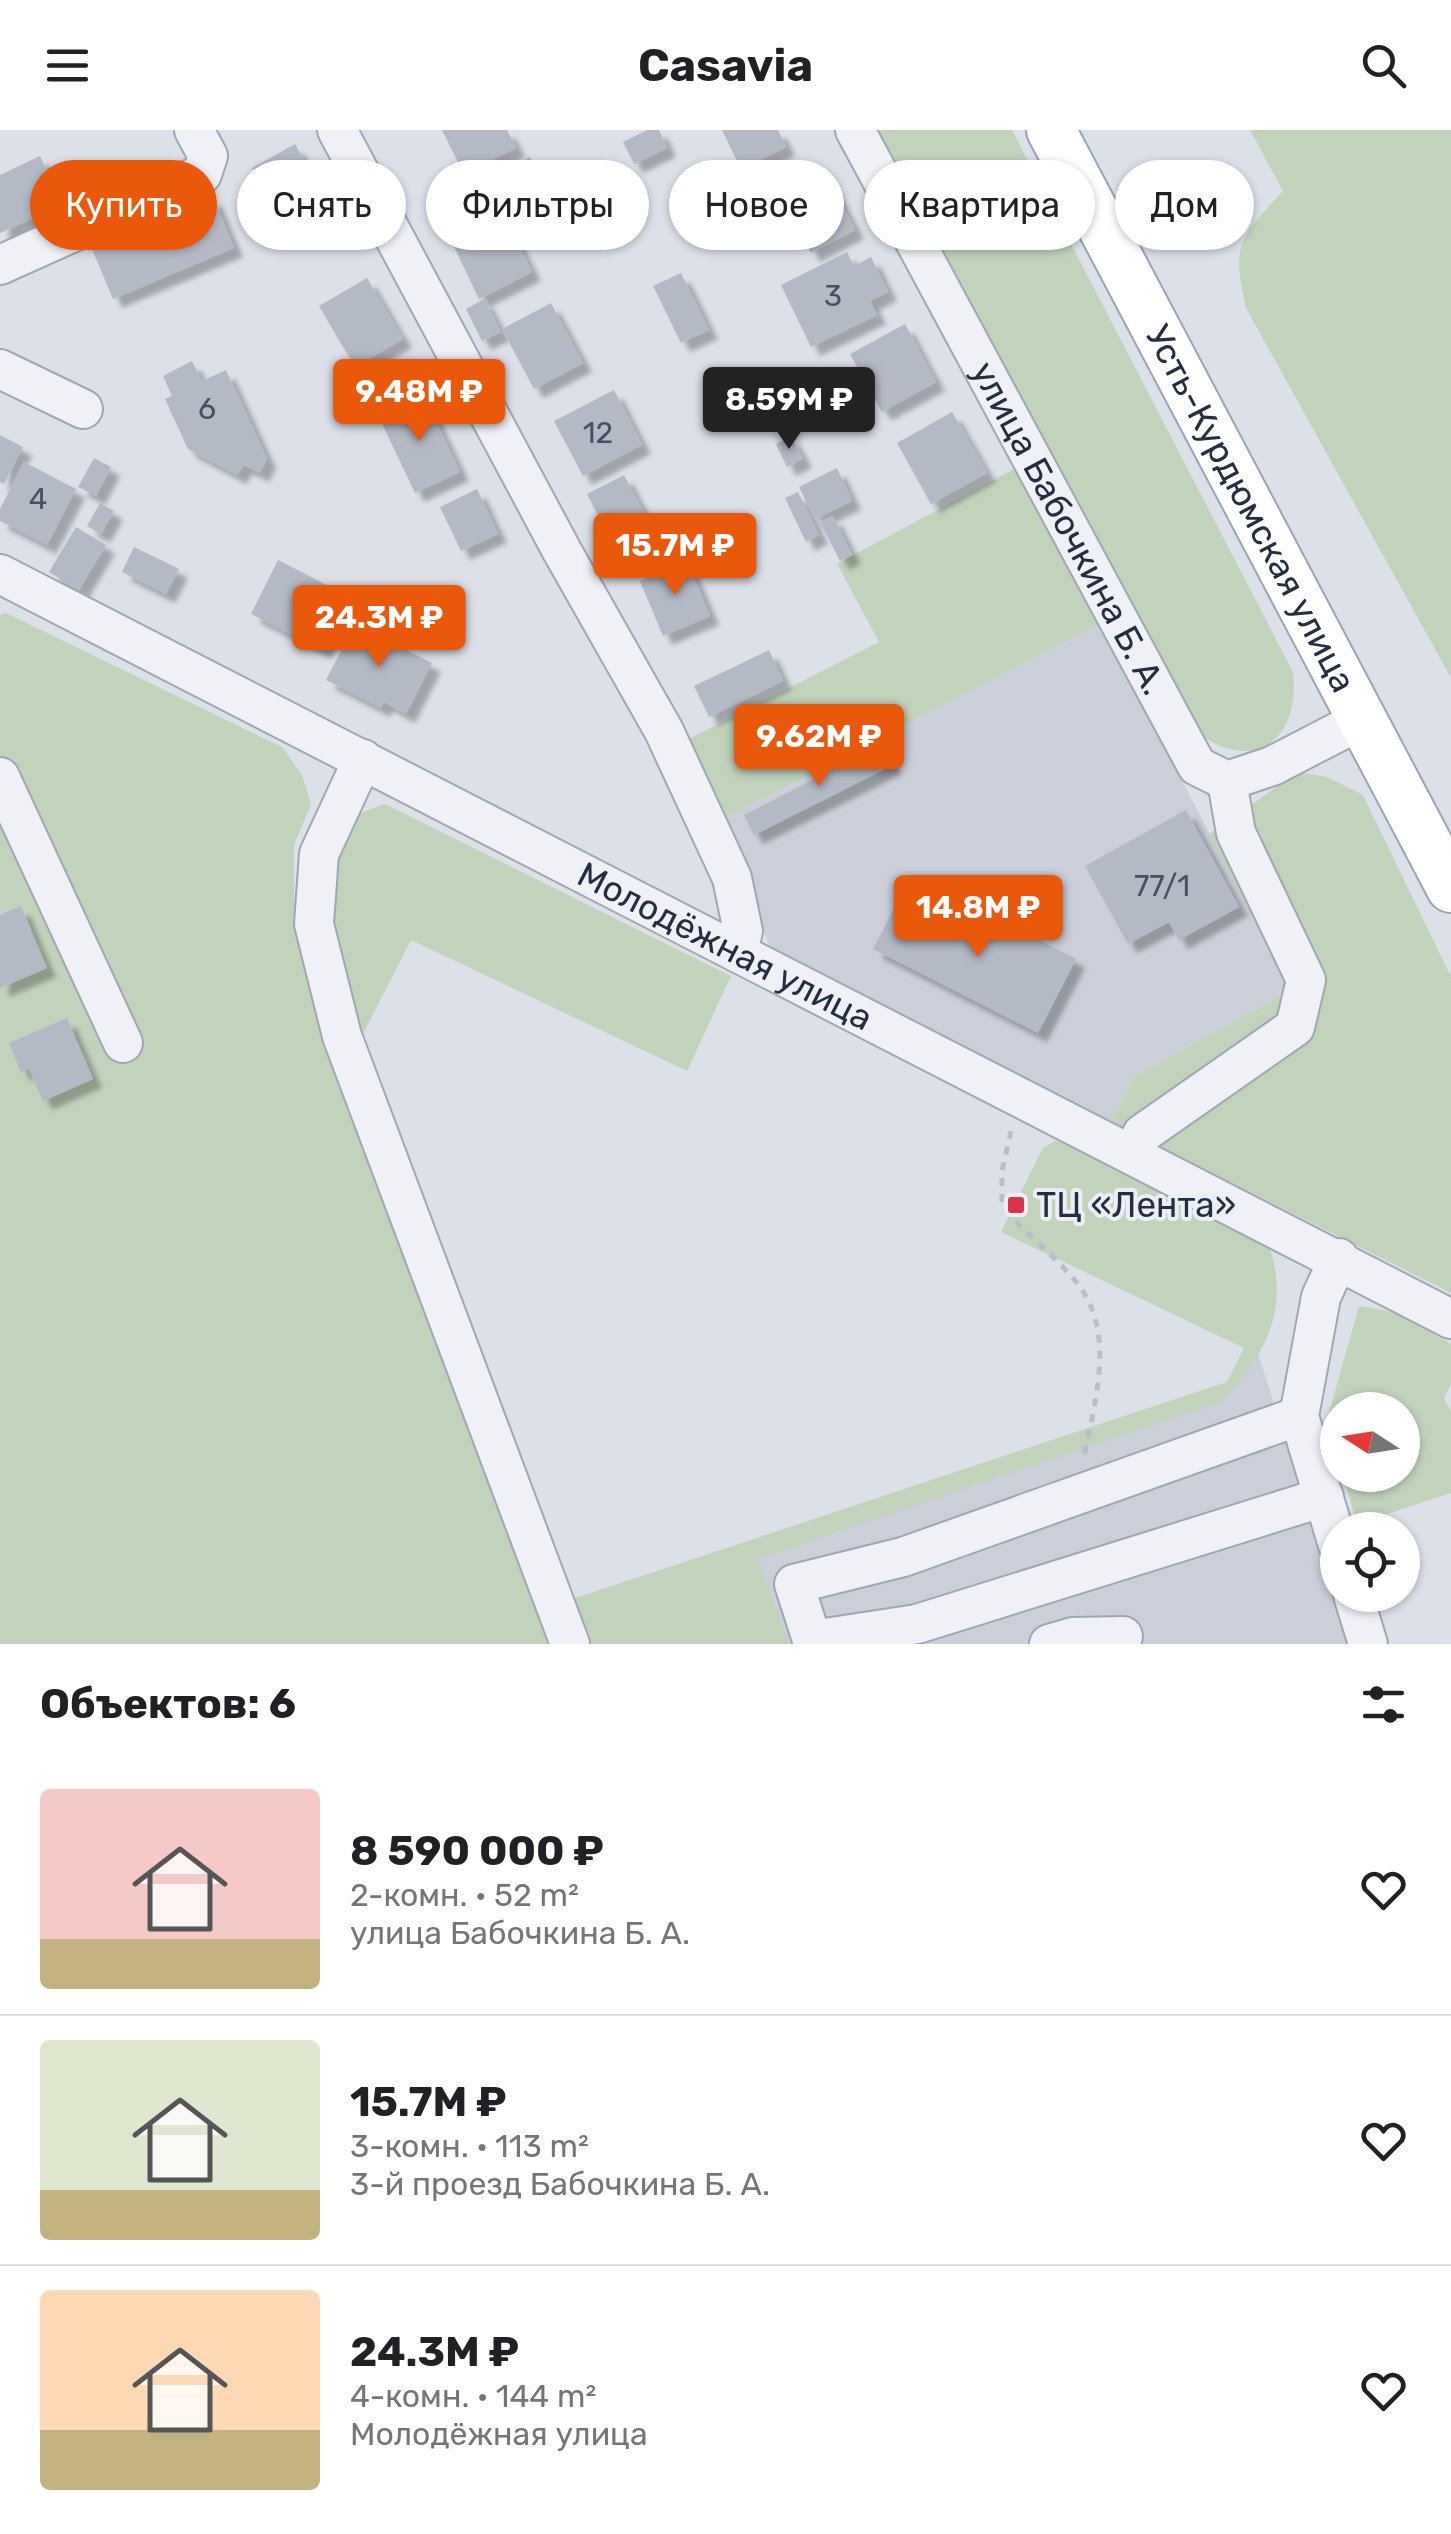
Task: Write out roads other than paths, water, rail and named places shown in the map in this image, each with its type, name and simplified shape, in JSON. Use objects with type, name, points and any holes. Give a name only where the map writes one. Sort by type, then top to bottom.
[{"type":"main road","name":"Усть-Курдюмская улица","points":[[1050,130],[1451,888]]},
{"type":"street","points":[[0,264],[202,174],[208,156],[194,130]]},
{"type":"street","points":[[337,130],[562,551],[664,731],[732,878],[744,931],[738,952]]},
{"type":"street","name":"улица Бабочкина Б. А.","points":[[855,130],[1198,766],[1227,781]]},
{"type":"street","points":[[0,370],[83,409]]},
{"type":"street","name":"Молодёжная улица","points":[[0,574],[1019,1099],[1339,1258],[1451,1319]]},
{"type":"street","points":[[1134,1153],[1142,1134],[1295,1027],[1306,980],[1236,832],[1227,781],[1272,766],[1363,719]]},
{"type":"street","points":[[363,760],[319,854],[314,924],[342,1036],[570,1644]]},
{"type":"street","points":[[0,777],[123,1043]]},
{"type":"street","points":[[1328,1512],[1299,1416],[1322,1297],[1339,1258]]},
{"type":"street","points":[[1299,1416],[903,1557],[794,1584],[812,1640],[917,1624],[1324,1497]]},
{"type":"street","points":[[1358,1612],[1368,1644]]},
{"type":"street","points":[[1050,1644],[1073,1637],[1123,1636]]},
{"type":"place","name":"ТЦ «Лента»","points":[[1016,1205]]}]
